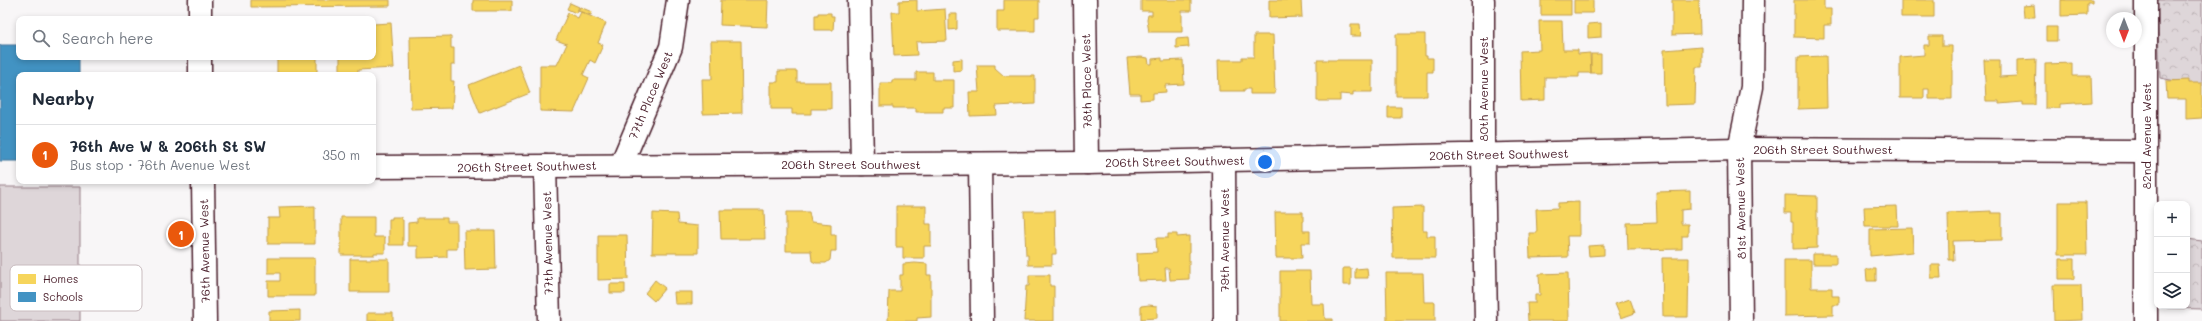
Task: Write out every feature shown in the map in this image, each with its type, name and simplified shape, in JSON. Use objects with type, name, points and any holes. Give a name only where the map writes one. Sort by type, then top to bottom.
[{"type":"street","points":[[200,0],[200,16]]},
{"type":"street","name":"77th Place West","points":[[621,165],[671,47],[678,0]]},
{"type":"street","points":[[859,0],[862,164]]},
{"type":"street","name":"78th Place West","points":[[1085,0],[1087,163]]},
{"type":"street","name":"80th Avenue West","points":[[1483,0],[1483,155],[1486,321]]},
{"type":"street","name":"81st Avenue West","points":[[1741,321],[1739,149],[1752,87],[1753,0]]},
{"type":"street","name":"82nd Avenue West","points":[[2146,0],[2146,321]]},
{"type":"street","points":[[200,60],[200,72]]},
{"type":"street","name":"206th Street Southwest","points":[[376,167],[1087,163],[1739,149],[2145,152]]},
{"type":"street","name":"79th Avenue West","points":[[1224,160],[1225,321]]},
{"type":"street","points":[[980,164],[982,321]]},
{"type":"street","name":"77th Avenue West","points":[[545,166],[549,321]]},
{"type":"street","name":"76th Avenue West","points":[[203,184],[205,321]]},
{"type":"green space","points":[[2157,0],[2202,0],[2202,86],[2160,78]]},
{"type":"green space","points":[[0,187],[80,187],[80,265],[10,265],[10,311],[80,311],[80,321],[0,321]]},
{"type":"green space","points":[[2190,239],[2202,241],[2202,309],[2190,309]]},
{"type":"building: Homes","points":[[251,0],[390,0],[390,6],[251,7]]},
{"type":"building: Homes","points":[[473,0],[512,0],[512,11],[473,11]]},
{"type":"building: Homes","points":[[721,0],[768,0],[767,27],[720,25]]},
{"type":"building: Homes","points":[[917,0],[917,11],[945,9],[947,41],[916,42],[917,55],[894,56],[892,12],[899,12],[899,1]]},
{"type":"building: Homes","points":[[1004,0],[1039,0],[1039,17],[1035,17],[1035,31],[997,31],[997,11],[1004,11]]},
{"type":"building: Homes","points":[[1141,0],[1191,0],[1191,11],[1182,11],[1182,32],[1149,32],[1147,20],[1148,15],[1152,15],[1152,11],[1141,11]]},
{"type":"building: Homes","points":[[1269,0],[1301,0],[1302,17],[1269,18]]},
{"type":"building: Homes","points":[[1541,0],[1571,0],[1571,15],[1541,15]]},
{"type":"building: Homes","points":[[1574,0],[1593,0],[1593,13],[1574,13]]},
{"type":"building: Homes","points":[[1672,0],[1699,0],[1700,34],[1672,35]]},
{"type":"building: Homes","points":[[1794,0],[1824,0],[1824,9],[1831,9],[1831,25],[1824,25],[1824,38],[1794,37]]},
{"type":"building: Homes","points":[[1901,0],[1934,0],[1934,17],[1901,17]]},
{"type":"building: Homes","points":[[2061,0],[2092,0],[2092,3],[2087,3],[2087,15],[2061,16]]},
{"type":"building: Homes","points":[[570,3],[579,7],[576,13],[567,9]]},
{"type":"building: Homes","points":[[2034,5],[2035,17],[2024,17],[2023,6]]},
{"type":"building: Homes","points":[[580,7],[592,12],[591,15],[578,11]]},
{"type":"building: Homes","points":[[581,12],[606,23],[598,43],[603,45],[595,63],[590,60],[583,75],[589,78],[574,112],[540,111],[540,65],[557,65],[567,44],[556,40],[568,13],[578,18]]},
{"type":"building: Homes","points":[[818,13],[831,13],[831,16],[834,16],[833,30],[815,30],[815,15],[818,15]]},
{"type":"building: Homes","points":[[949,14],[957,14],[957,29],[949,30]]},
{"type":"building: Homes","points":[[1539,21],[1562,21],[1563,50],[1578,50],[1578,54],[1590,53],[1591,73],[1579,73],[1579,77],[1545,77],[1545,100],[1521,101],[1520,51],[1540,50]]},
{"type":"building: Homes","points":[[391,23],[394,68],[358,70],[358,72],[340,72],[340,60],[376,60],[376,24]]},
{"type":"building: Homes","points":[[1601,23],[1601,37],[1588,38],[1588,24]]},
{"type":"building: Homes","points":[[1351,24],[1360,24],[1361,36],[1351,36]]},
{"type":"building: Homes","points":[[2046,27],[2057,27],[2057,41],[2046,41]]},
{"type":"building: Homes","points":[[1396,34],[1425,34],[1425,56],[1427,56],[1427,58],[1433,58],[1433,72],[1427,72],[1427,96],[1396,96]]},
{"type":"building: Homes","points":[[1254,35],[1273,35],[1275,94],[1250,94],[1250,89],[1244,89],[1244,91],[1219,91],[1218,60],[1242,60],[1242,57],[1254,57]]},
{"type":"building: Homes","points":[[451,36],[451,48],[454,48],[454,65],[451,65],[451,81],[454,81],[452,108],[411,109],[410,37]]},
{"type":"building: Homes","points":[[1929,36],[1942,36],[1942,46],[1952,46],[1952,99],[1929,99],[1929,89],[1924,89],[1924,98],[1900,98],[1900,57],[1924,55],[1924,45],[1929,45]]},
{"type":"building: Homes","points":[[1188,38],[1189,47],[1176,48],[1176,39]]},
{"type":"building: Homes","points":[[711,41],[741,41],[742,113],[703,114],[702,79],[712,79]]},
{"type":"building: Homes","points":[[1702,47],[1702,67],[1696,67],[1695,104],[1665,105],[1664,50]]},
{"type":"building: Homes","points":[[1591,54],[1601,54],[1601,73],[1591,73]]},
{"type":"building: Homes","points":[[1826,56],[1827,108],[1798,109],[1798,57]]},
{"type":"building: Homes","points":[[1127,58],[1148,58],[1149,64],[1152,64],[1152,59],[1162,58],[1162,61],[1183,60],[1184,84],[1165,85],[1166,92],[1153,93],[1153,99],[1140,100],[1140,94],[1130,94]]},
{"type":"building: Homes","points":[[962,59],[962,70],[953,71],[953,60]]},
{"type":"building: Homes","points":[[2036,59],[2035,105],[2023,105],[2023,102],[1999,104],[1999,101],[1986,101],[1984,60],[2000,60],[2000,77],[2017,76],[2017,60]]},
{"type":"building: Homes","points":[[277,60],[317,60],[317,72],[277,72]]},
{"type":"building: Homes","points":[[1317,60],[1372,60],[1372,92],[1353,92],[1353,95],[1340,94],[1340,101],[1317,101]]},
{"type":"building: Homes","points":[[2072,63],[2072,76],[2091,76],[2092,102],[2060,104],[2060,108],[2045,108],[2045,64]]},
{"type":"building: Homes","points":[[519,65],[530,93],[480,113],[469,85]]},
{"type":"building: Homes","points":[[977,65],[995,65],[995,68],[1004,76],[1035,76],[1035,104],[996,106],[997,115],[970,116],[969,92],[979,92]]},
{"type":"building: Homes","points":[[778,71],[797,71],[797,82],[831,82],[831,109],[811,109],[811,114],[792,114],[792,109],[771,109],[771,82],[778,82]]},
{"type":"building: Homes","points":[[916,72],[933,72],[933,80],[954,80],[954,108],[943,108],[943,112],[916,112],[916,108],[893,108],[893,106],[880,106],[880,83],[892,83],[892,80],[916,80]]},
{"type":"building: Homes","points":[[2188,80],[2188,83],[2202,83],[2202,118],[2186,119],[2186,99],[2167,99],[2166,81]]},
{"type":"building: Homes","points":[[1388,107],[1401,107],[1401,118],[1388,118]]},
{"type":"building: Homes","points":[[1690,191],[1690,209],[1681,210],[1681,224],[1688,224],[1688,236],[1682,236],[1682,249],[1628,250],[1627,223],[1657,222],[1656,192]]},
{"type":"building: Homes","points":[[1785,195],[1817,196],[1817,248],[1793,249],[1793,222],[1791,222],[1791,213],[1785,213]]},
{"type":"building: Homes","points":[[1579,202],[1579,236],[1567,236],[1568,257],[1530,258],[1529,233],[1537,233],[1536,209],[1558,208],[1558,203]]},
{"type":"building: Homes","points":[[2058,202],[2086,202],[2087,255],[2058,255]]},
{"type":"building: Homes","points":[[315,206],[315,244],[268,244],[268,218],[280,218],[279,207]]},
{"type":"building: Homes","points":[[896,206],[926,206],[926,224],[931,224],[931,246],[924,246],[924,258],[903,258],[903,247],[896,247]]},
{"type":"building: Homes","points":[[1897,206],[1898,226],[1865,226],[1864,207]]},
{"type":"building: Homes","points":[[1423,207],[1423,231],[1427,231],[1427,236],[1435,236],[1435,258],[1393,258],[1392,208]]},
{"type":"building: Homes","points":[[720,210],[764,210],[765,239],[721,239]]},
{"type":"building: Homes","points":[[1024,211],[1055,211],[1056,254],[1052,254],[1052,265],[1028,265],[1028,255],[1026,255]]},
{"type":"building: Homes","points":[[1991,211],[1991,213],[2002,213],[2002,240],[1953,241],[1954,260],[1949,260],[1948,213]]},
{"type":"building: Homes","points":[[786,212],[809,212],[811,222],[831,224],[831,235],[836,235],[836,251],[831,251],[830,260],[826,263],[816,263],[812,261],[811,251],[786,251]]},
{"type":"building: Homes","points":[[1275,212],[1303,212],[1303,231],[1310,231],[1310,243],[1301,243],[1302,258],[1276,258]]},
{"type":"building: Homes","points":[[653,213],[677,214],[678,224],[698,226],[698,253],[652,253]]},
{"type":"building: Homes","points":[[341,217],[374,217],[374,237],[385,237],[385,253],[374,253],[374,255],[341,255]]},
{"type":"building: Homes","points":[[392,217],[401,217],[401,220],[403,220],[403,245],[389,245],[389,219],[392,219]]},
{"type":"building: Homes","points":[[417,218],[447,218],[447,222],[457,222],[457,249],[447,249],[447,257],[418,258],[418,246],[408,246],[408,223],[417,222]]},
{"type":"building: Homes","points":[[1912,228],[1913,252],[1870,256],[1870,229]]},
{"type":"building: Homes","points":[[464,231],[495,231],[496,269],[465,270]]},
{"type":"building: Homes","points":[[1168,234],[1177,234],[1177,237],[1189,236],[1189,279],[1170,280],[1169,268],[1165,268],[1166,280],[1138,281],[1137,253],[1157,252],[1156,238],[1168,238]]},
{"type":"building: Homes","points":[[598,235],[627,235],[628,279],[598,280]]},
{"type":"building: Homes","points":[[1604,245],[1604,255],[1589,256],[1588,246]]},
{"type":"building: Homes","points":[[1813,254],[1836,254],[1836,264],[1813,264]]},
{"type":"building: Homes","points":[[268,258],[315,258],[315,296],[268,296],[268,281],[280,281],[280,273],[268,273]]},
{"type":"building: Homes","points":[[1662,258],[1689,258],[1688,317],[1663,317]]},
{"type":"building: Homes","points":[[350,259],[389,259],[389,292],[350,292]]},
{"type":"building: Homes","points":[[2059,259],[2074,259],[2074,279],[2059,279]]},
{"type":"building: Homes","points":[[1784,260],[1811,260],[1811,288],[1832,288],[1832,296],[1839,296],[1839,305],[1833,305],[1833,315],[1784,316]]},
{"type":"building: Homes","points":[[903,264],[927,264],[927,275],[931,275],[931,317],[917,318],[917,321],[888,321],[889,291],[900,291],[900,275],[903,275]]},
{"type":"building: Homes","points":[[1931,265],[1940,265],[1941,278],[1931,278]]},
{"type":"building: Homes","points":[[1343,268],[1351,268],[1351,285],[1343,285]]},
{"type":"building: Homes","points":[[1367,268],[1368,278],[1355,278],[1355,269]]},
{"type":"building: Homes","points":[[1866,269],[1876,269],[1876,281],[1867,281]]},
{"type":"building: Homes","points":[[1280,271],[1310,271],[1311,304],[1324,304],[1325,319],[1333,319],[1333,321],[1280,321]]},
{"type":"building: Homes","points":[[1386,273],[1423,273],[1424,302],[1435,302],[1435,321],[1387,321]]},
{"type":"building: Homes","points":[[1568,273],[1569,321],[1528,321],[1527,303],[1535,303],[1535,295],[1540,295],[1539,274]]},
{"type":"building: Homes","points":[[1029,275],[1050,275],[1050,286],[1054,286],[1054,321],[1024,321],[1026,286],[1029,286]]},
{"type":"building: Homes","points":[[655,280],[665,288],[654,301],[645,293]]},
{"type":"building: Homes","points":[[610,284],[625,284],[625,293],[610,293]]},
{"type":"building: Homes","points":[[2053,285],[2081,285],[2082,320],[2054,321]]},
{"type":"building: Homes","points":[[674,292],[692,292],[692,304],[675,304]]},
{"type":"building: Homes","points":[[1630,299],[1635,313],[1621,318],[1615,304]]},
{"type":"building: Homes","points":[[1141,306],[1157,306],[1157,318],[1141,319]]},
{"type":"building: Homes","points":[[300,310],[300,321],[269,321],[269,311]]},
{"type":"building: Homes","points":[[367,313],[393,313],[393,321],[367,321]]},
{"type":"building: Schools","points":[[0,45],[16,45],[16,60],[79,60],[79,72],[16,72],[16,161],[0,161]]},
{"type":"place","name":"76th Ave W & 206th St SW","points":[[181,234]]}]
